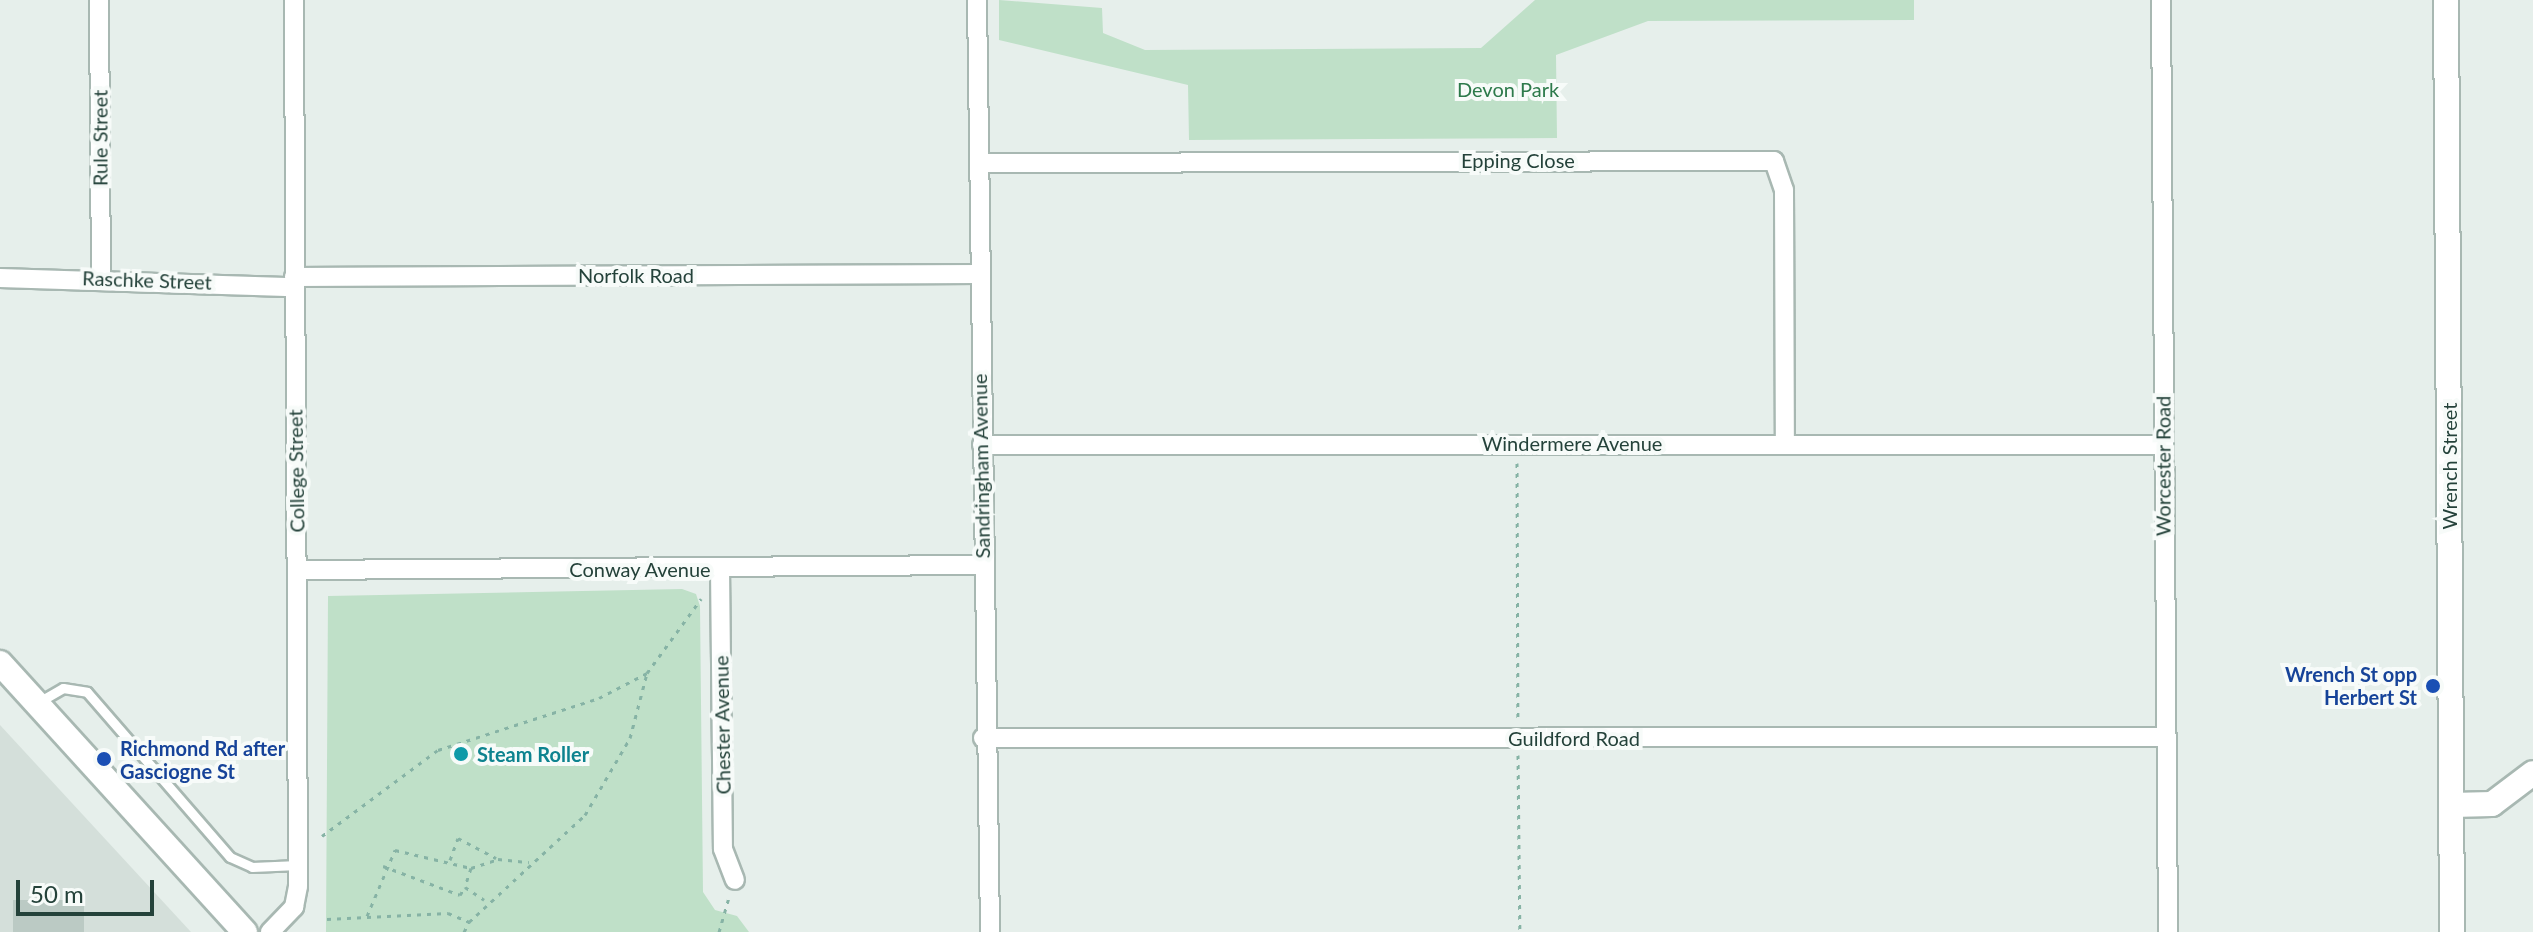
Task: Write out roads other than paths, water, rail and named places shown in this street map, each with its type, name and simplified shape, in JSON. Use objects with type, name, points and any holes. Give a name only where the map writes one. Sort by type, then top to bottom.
[{"type":"street","name":"Rule Street","points":[[99,0],[101,277]]},
{"type":"street","name":"College Street","points":[[270,932],[297,901],[298,865],[294,0]]},
{"type":"street","name":"Sandringham Avenue","points":[[977,0],[983,738],[990,932]]},
{"type":"street","name":"Worcester Road","points":[[2161,0],[2168,932]]},
{"type":"street","name":"Wrench Street","points":[[2446,0],[2452,932]]},
{"type":"street","name":"Epping Close","points":[[979,163],[1774,161],[1784,190],[1785,442]]},
{"type":"street","name":"Norfolk Road","points":[[294,282],[979,274]]},
{"type":"street","name":"Raschke Street","points":[[0,278],[294,282]]},
{"type":"street","name":"Windermere Avenue","points":[[982,445],[1785,442],[2163,445]]},
{"type":"street","name":"Conway Avenue","points":[[297,570],[982,565]]},
{"type":"street","name":"Chester Avenue","points":[[720,568],[723,849],[735,880]]},
{"type":"street","points":[[0,663],[245,932]]},
{"type":"street","name":"Guildford Road","points":[[983,738],[2165,737]]},
{"type":"street","points":[[2452,805],[2492,804],[2533,773]]},
{"type":"lane","points":[[37,703],[63,688],[87,692],[230,857],[252,867],[298,865]]},
{"type":"place","name":"Wrench St opp Herbert St","points":[[2433,686]]},
{"type":"place","name":"Steam Roller","points":[[461,754]]},
{"type":"place","name":"Richmond Rd after Gasciogne St","points":[[104,759]]},
{"type":"park label","name":"Devon Park","points":[[1508,89]]}]
